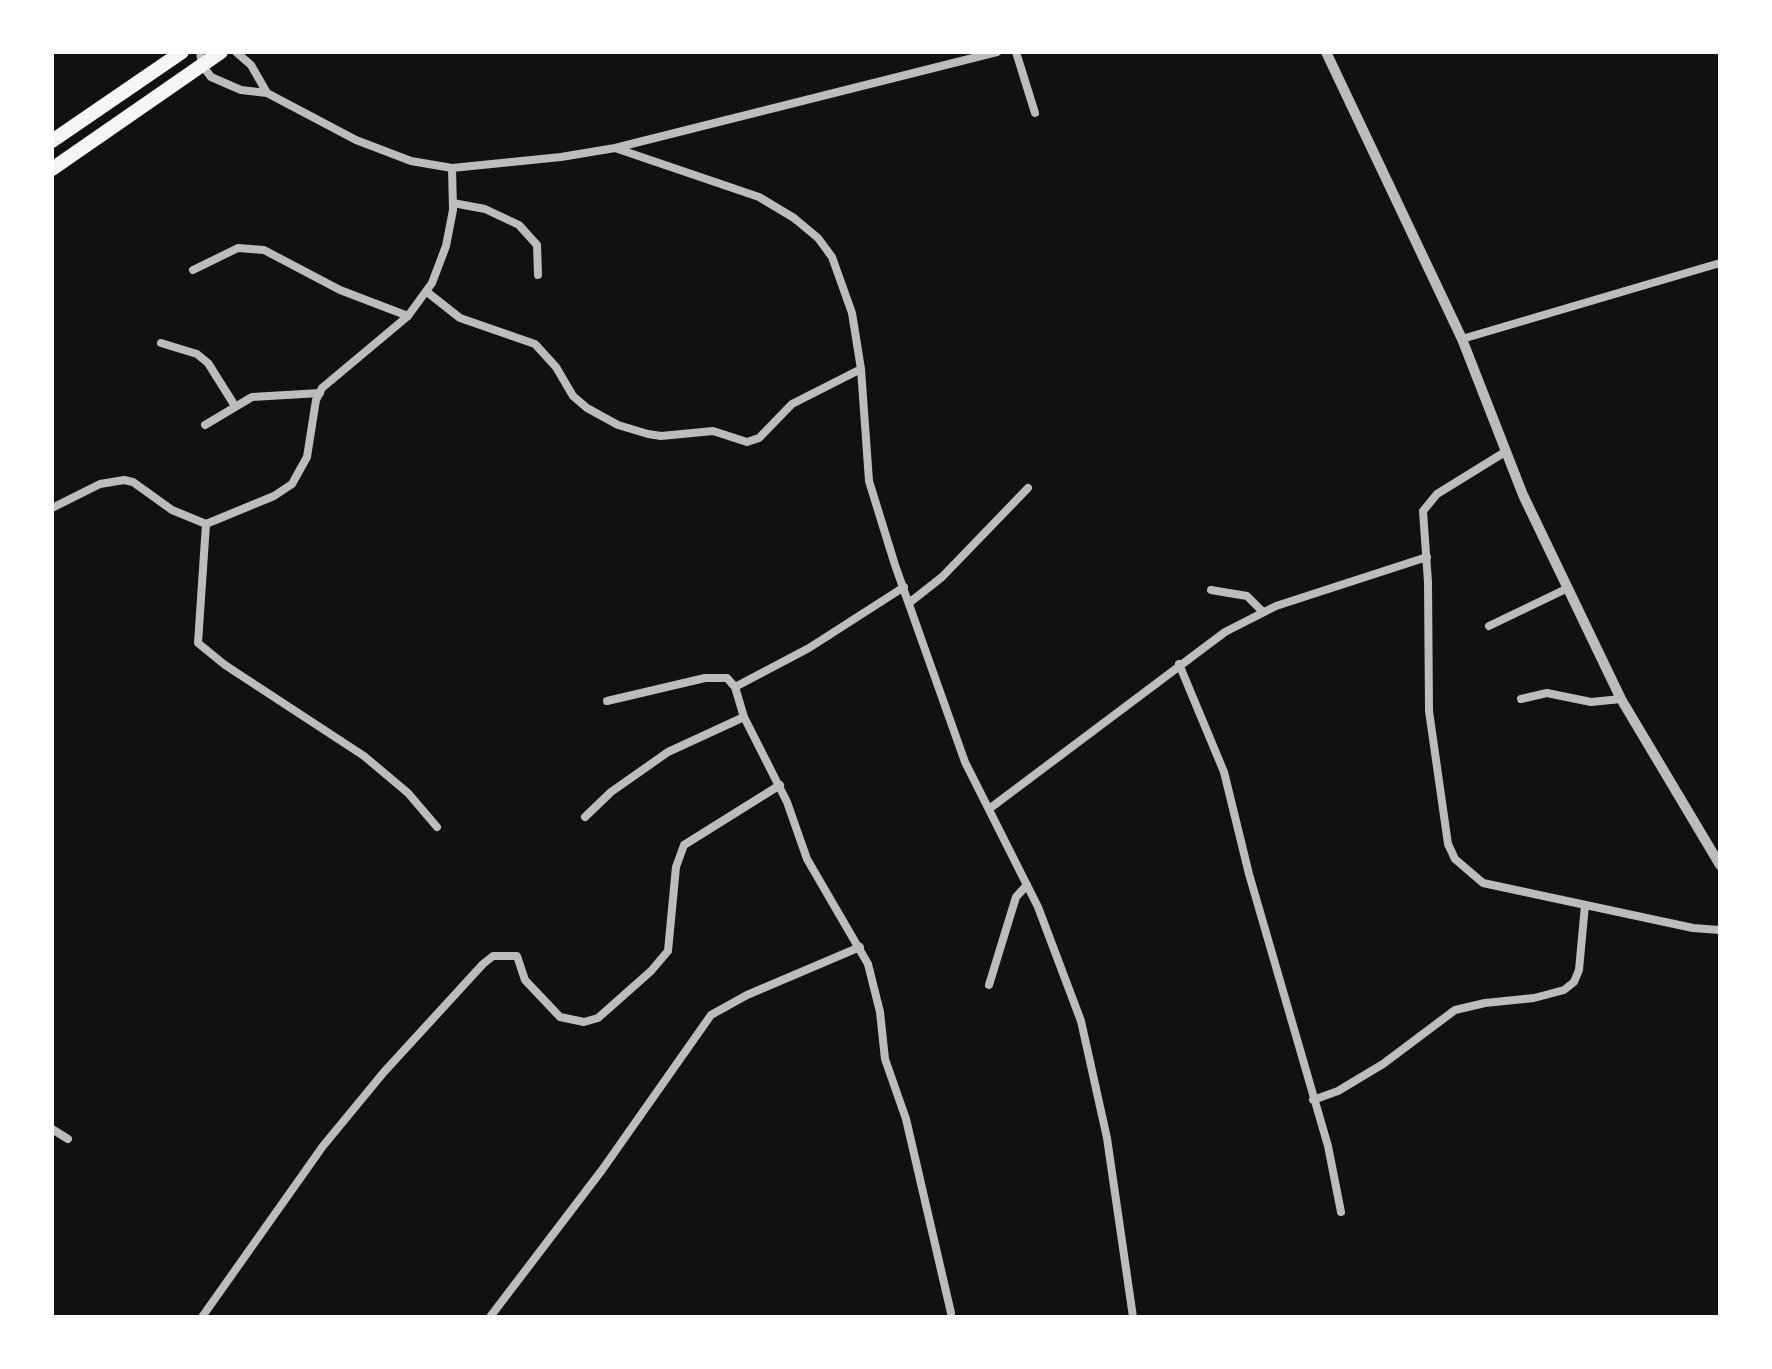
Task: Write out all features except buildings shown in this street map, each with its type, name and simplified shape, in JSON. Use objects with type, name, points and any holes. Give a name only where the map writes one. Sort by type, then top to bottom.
[{"type":"main road","points":[[52,141],[182,52]]},
{"type":"main road","points":[[52,169],[201,59],[221,52]]},
{"type":"street","points":[[236,52],[251,65],[267,93]]},
{"type":"street","points":[[201,59],[211,77],[241,90],[267,93],[356,140],[411,161],[452,168],[615,148],[997,52]]},
{"type":"street","points":[[1016,52],[1035,113]]},
{"type":"street","points":[[1326,52],[1462,339],[1505,452],[1621,699],[1644,743],[1720,865]]},
{"type":"street","points":[[615,148],[759,197],[794,218],[818,238],[832,257],[844,286],[861,369],[869,481],[965,762],[1027,885],[1081,1021],[1107,1138],[1133,1317]]},
{"type":"street","points":[[52,508],[100,484],[124,480],[133,482],[172,510],[206,524],[274,496],[292,484],[307,457],[320,393],[408,316],[427,292],[446,246],[453,203],[452,168]]},
{"type":"street","points":[[453,203],[485,209],[507,218],[530,234],[537,245],[538,275]]},
{"type":"street","points":[[193,270],[238,248],[264,250],[340,290],[408,316]]},
{"type":"street","points":[[1462,339],[1720,263]]},
{"type":"street","points":[[427,292],[460,318],[535,344],[556,367],[573,396],[587,408],[618,425],[648,434],[661,436],[713,431],[747,442],[759,438],[792,404],[861,369]]},
{"type":"street","points":[[161,343],[197,354],[208,363],[235,406]]},
{"type":"street","points":[[205,425],[252,397],[320,393]]},
{"type":"street","points":[[1505,452],[1426,503],[1423,511],[1427,557],[1430,723],[1448,844],[1468,873],[1483,883],[1693,928],[1720,930]]},
{"type":"street","points":[[909,603],[942,577],[1028,488]]},
{"type":"street","points":[[206,524],[198,643],[225,665],[364,756],[408,793],[437,827]]},
{"type":"street","points":[[989,809],[1179,664],[1263,612],[1427,557]]},
{"type":"street","points":[[735,687],[809,648],[904,587]]},
{"type":"street","points":[[1489,626],[1568,588]]},
{"type":"street","points":[[1211,590],[1247,596],[1263,612]]},
{"type":"street","points":[[1179,664],[1224,772],[1249,874],[1328,1146],[1341,1212]]},
{"type":"street","points":[[607,701],[705,678],[727,678],[735,687],[744,717],[780,785],[807,859],[860,947],[877,997],[885,1059],[906,1119],[951,1313]]},
{"type":"street","points":[[1521,699],[1547,693],[1591,702],[1621,699]]},
{"type":"street","points":[[585,817],[611,792],[668,752],[744,717]]},
{"type":"street","points":[[202,1317],[323,1146],[384,1072],[483,964],[493,956],[517,956],[525,980],[560,1017],[584,1022],[598,1018],[651,971],[668,951],[676,867],[684,845],[780,785]]},
{"type":"street","points":[[989,985],[1016,897],[1027,885]]},
{"type":"street","points":[[1313,1100],[1338,1091],[1383,1064],[1455,1010],[1485,1003],[1534,998],[1564,990],[1574,982],[1579,970],[1585,905]]},
{"type":"street","points":[[490,1317],[602,1170],[711,1015],[747,995],[860,947]]},
{"type":"street","points":[[52,1129],[68,1139]]}]
